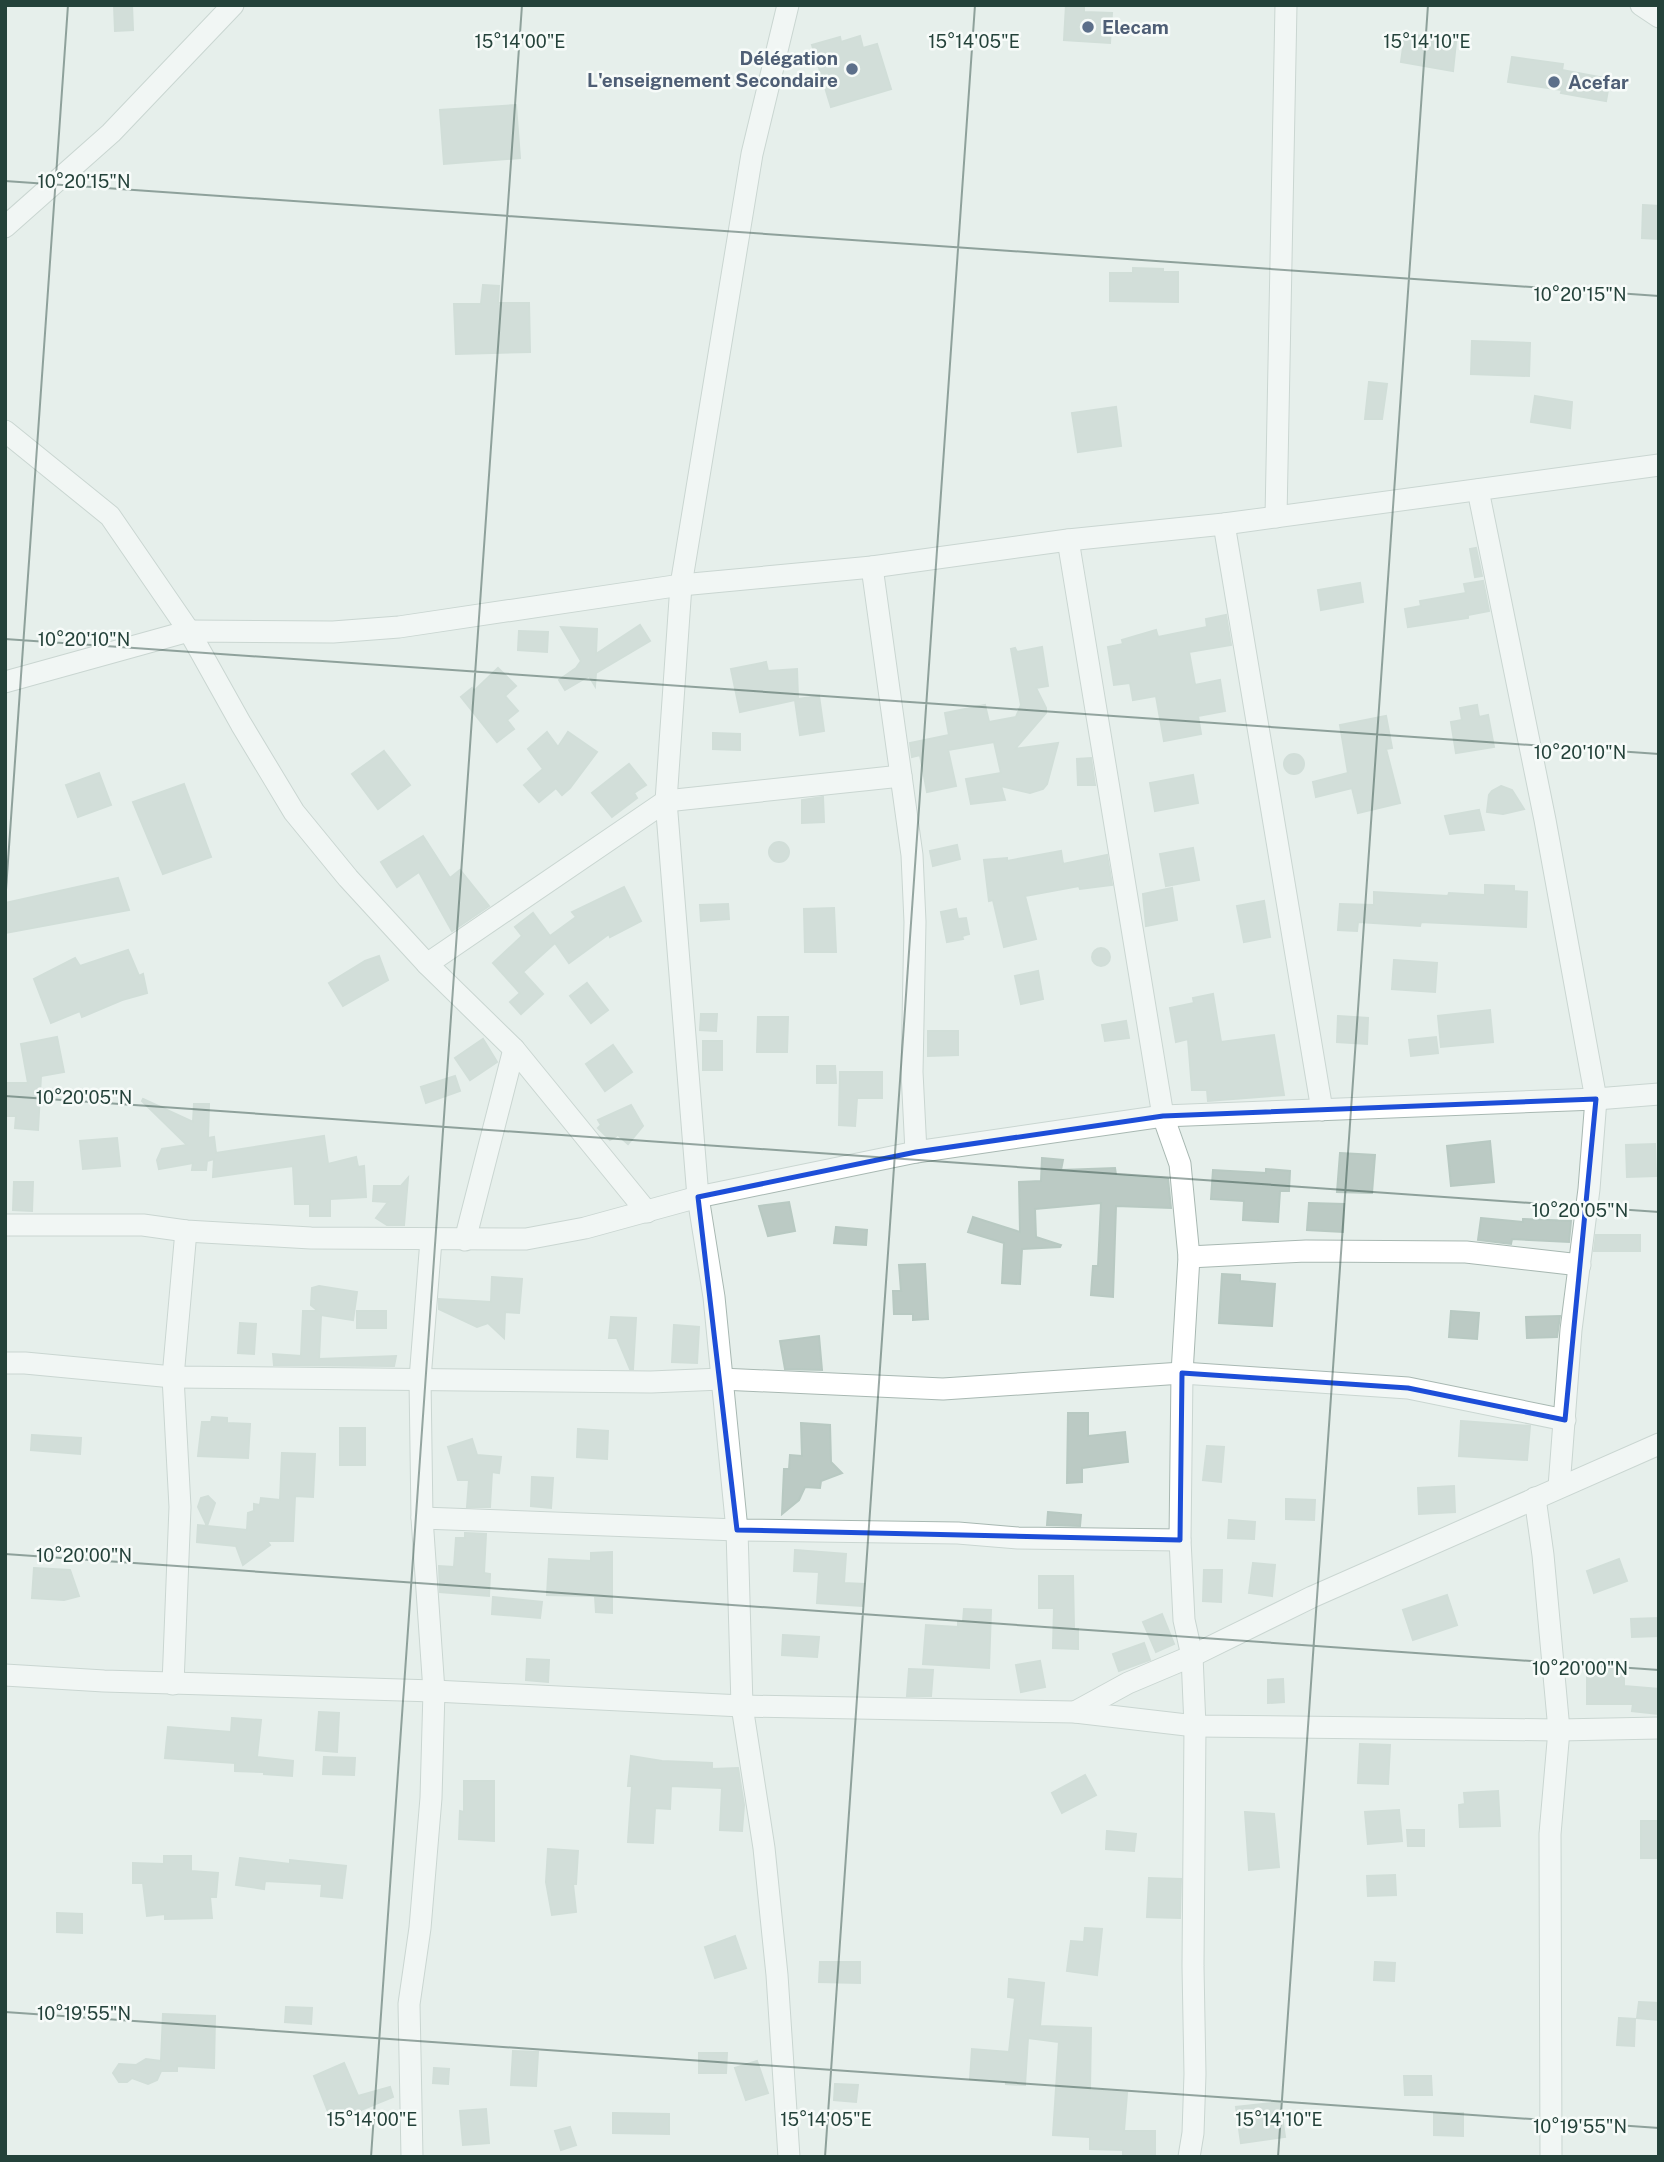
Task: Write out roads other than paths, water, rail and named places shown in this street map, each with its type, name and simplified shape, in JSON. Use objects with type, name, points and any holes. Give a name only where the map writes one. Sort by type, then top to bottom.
[{"type":"street","points":[[5,227],[111,133],[233,5]]},
{"type":"street","points":[[788,5],[752,154],[681,585],[666,801],[698,1197],[714,1297],[737,1530],[742,1706],[765,1860],[783,2053],[789,2157]]},
{"type":"street","points":[[1276,517],[1286,5]]},
{"type":"street","points":[[1641,5],[1659,17]]},
{"type":"street","points":[[5,431],[110,516],[189,631],[294,812],[348,878],[427,964],[514,1049],[647,1212]]},
{"type":"street","points":[[5,682],[189,631],[333,632],[399,627],[681,585],[872,567],[1068,540],[1224,524],[1659,465]]},
{"type":"street","points":[[1478,490],[1545,820],[1596,1099],[1589,1189],[1571,1330],[1559,1487]]},
{"type":"street","points":[[1224,524],[1322,1110]]},
{"type":"street","points":[[1068,540],[1163,1116],[1180,1164],[1189,1257],[1182,1373],[1180,1540],[1184,1620],[1192,1656],[1195,1726],[1195,2074],[1193,2133],[1189,2157]]},
{"type":"street","points":[[872,567],[912,855],[915,922],[912,1072],[916,1152]]},
{"type":"street","points":[[427,964],[666,801],[901,776]]},
{"type":"street","points":[[465,1240],[514,1049]]},
{"type":"street","points":[[5,1225],[143,1226],[311,1238],[526,1239],[585,1228],[698,1197],[916,1152],[1163,1116],[1596,1099],[1659,1094]]},
{"type":"street","points":[[173,1684],[180,1507],[173,1377],[186,1231]]},
{"type":"street","points":[[412,2157],[410,2004],[420,1928],[431,1798],[434,1691],[422,1518],[420,1379],[432,1240]]},
{"type":"street","points":[[1189,1257],[1306,1251],[1466,1252],[1580,1265]]},
{"type":"street","points":[[5,1363],[173,1377],[651,1382],[721,1379],[943,1389],[1182,1373],[1408,1388],[1565,1420]]},
{"type":"street","points":[[1075,1712],[1311,1597],[1659,1444]]},
{"type":"street","points":[[1535,1498],[1559,1730],[1550,1834],[1551,2157]]},
{"type":"street","points":[[422,1518],[737,1530],[1180,1540]]},
{"type":"street","points":[[5,1675],[742,1706],[1075,1712],[1195,1726],[1559,1730],[1659,1728]]},
{"type":"place","name":"Elecam","points":[[1088,27]]},
{"type":"place","name":"Délégation L'enseignement Secondaire","points":[[852,69]]},
{"type":"place","name":"Acefar","points":[[1554,82]]}]
